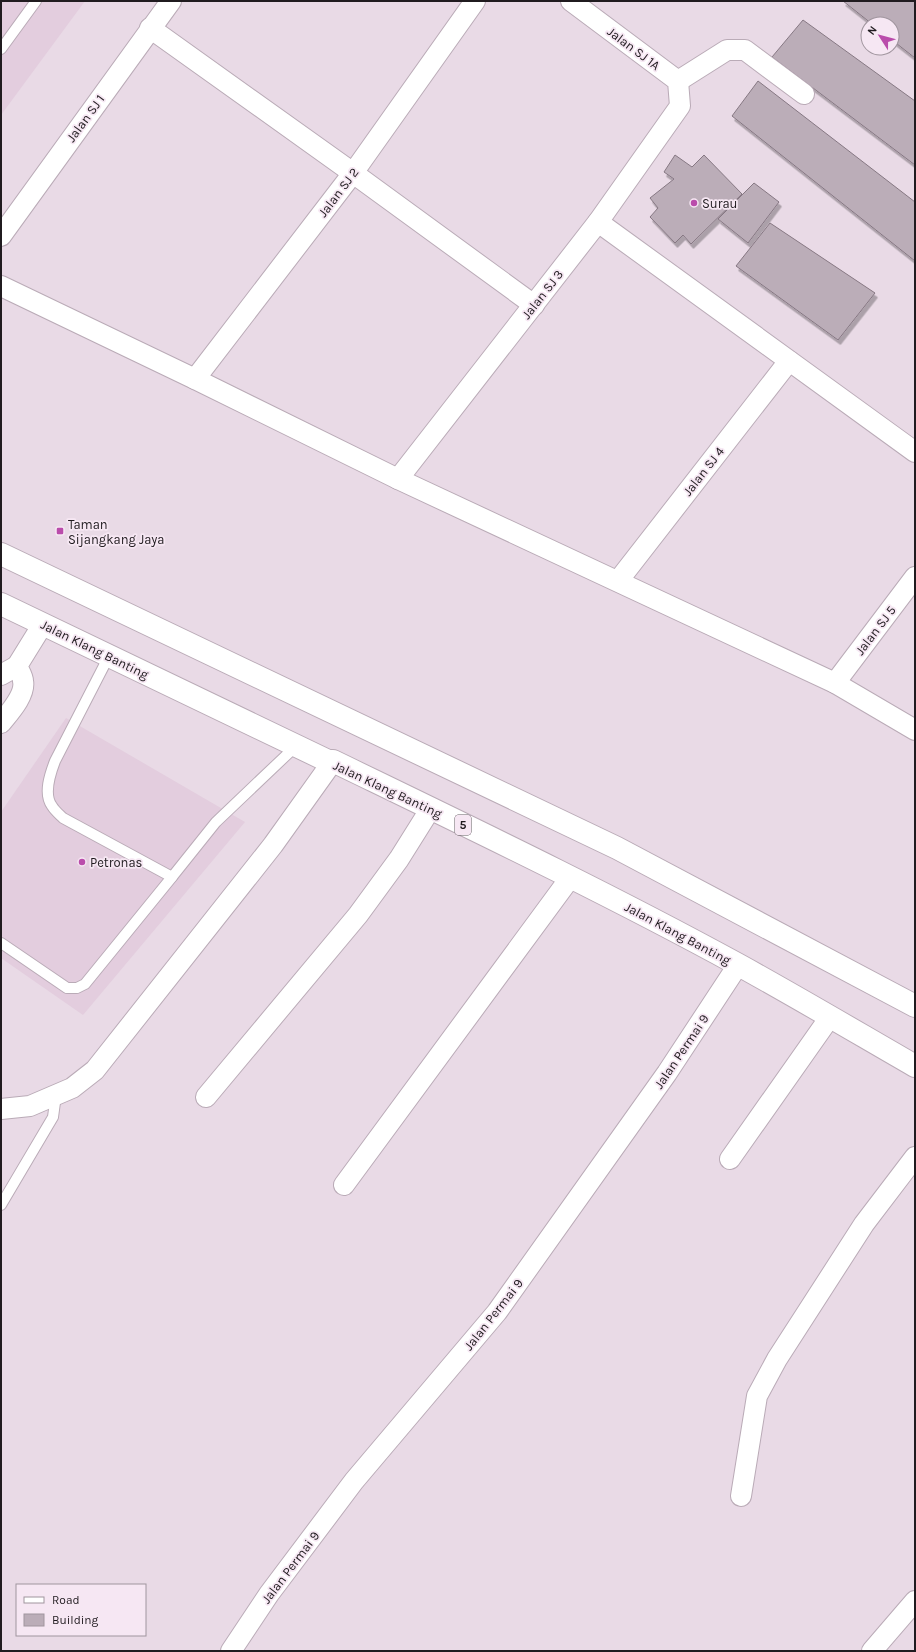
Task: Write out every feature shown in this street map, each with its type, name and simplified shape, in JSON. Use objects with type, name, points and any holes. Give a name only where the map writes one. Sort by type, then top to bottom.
[{"type":"highway","points":[[1,554],[617,848],[915,1006]]},
{"type":"highway","name":"Jalan Klang Banting","points":[[1,604],[296,746],[328,761],[333,761],[431,808],[608,896],[738,965],[915,1066]]},
{"type":"street","name":"Jalan SJ 1","points":[[1,236],[171,1]]},
{"type":"street","name":"Jalan SJ 2","points":[[195,379],[353,173],[475,1]]},
{"type":"street","name":"Jalan SJ 1A","points":[[571,1],[595,8],[678,80]]},
{"type":"street","points":[[150,28],[534,305]]},
{"type":"street","points":[[678,80],[727,50],[745,50],[804,94]]},
{"type":"street","name":"Jalan SJ 3","points":[[398,479],[598,222],[680,106],[678,80]]},
{"type":"street","points":[[598,222],[915,452]]},
{"type":"street","points":[[1,286],[398,479],[835,682],[915,730]]},
{"type":"street","name":"Jalan SJ 4","points":[[618,581],[789,361]]},
{"type":"street","name":"Jalan SJ 5","points":[[835,682],[915,577]]},
{"type":"street","points":[[1,723],[12,710],[20,697],[24,682],[9,671],[43,624]]},
{"type":"street","points":[[1,1109],[30,1106],[72,1088],[94,1070],[273,845],[333,761]]},
{"type":"street","points":[[206,1097],[358,915],[399,859],[431,808]]},
{"type":"street","points":[[344,1185],[570,878]]},
{"type":"street","name":"Jalan Permai 9","points":[[230,1651],[269,1594],[354,1481],[497,1312],[667,1073],[738,965]]},
{"type":"street","points":[[730,1159],[830,1017]]},
{"type":"street","points":[[741,1496],[756,1396],[776,1359],[864,1224],[915,1157]]},
{"type":"street","points":[[872,1651],[915,1601]]},
{"type":"lane","points":[[1,49],[36,1]]},
{"type":"lane","points":[[109,656],[55,761],[50,774],[48,794],[51,806],[63,818],[172,877]]},
{"type":"lane","points":[[1,943],[67,988],[77,988],[85,984],[216,822],[296,746]]},
{"type":"lane","points":[[1,1205],[53,1117],[56,1094]]},
{"type":"shaded area","points":[[1,1],[85,1],[1,115]]},
{"type":"shaded area","points":[[66,718],[245,822],[83,1015],[1,958],[1,812]]},
{"type":"building","points":[[843,1],[915,1],[915,58],[900,46],[900,16],[862,16]]},
{"type":"building","points":[[803,20],[915,101],[915,165],[772,57]]},
{"type":"building","points":[[758,81],[915,202],[915,261],[732,116]]},
{"type":"building","name":"Surau","points":[[675,155],[692,167],[704,155],[742,194],[691,244],[683,235],[675,243],[650,217],[658,208],[650,198],[674,179],[664,172]]},
{"type":"building","points":[[754,183],[779,202],[748,243],[718,219]]},
{"type":"building","points":[[770,223],[875,293],[838,340],[736,266]]},
{"type":"place","name":"Surau","points":[[694,203]]},
{"type":"place","name":"Taman Sijangkang Jaya","points":[[60,531]]},
{"type":"place","name":"Petronas","points":[[82,862]]}]
